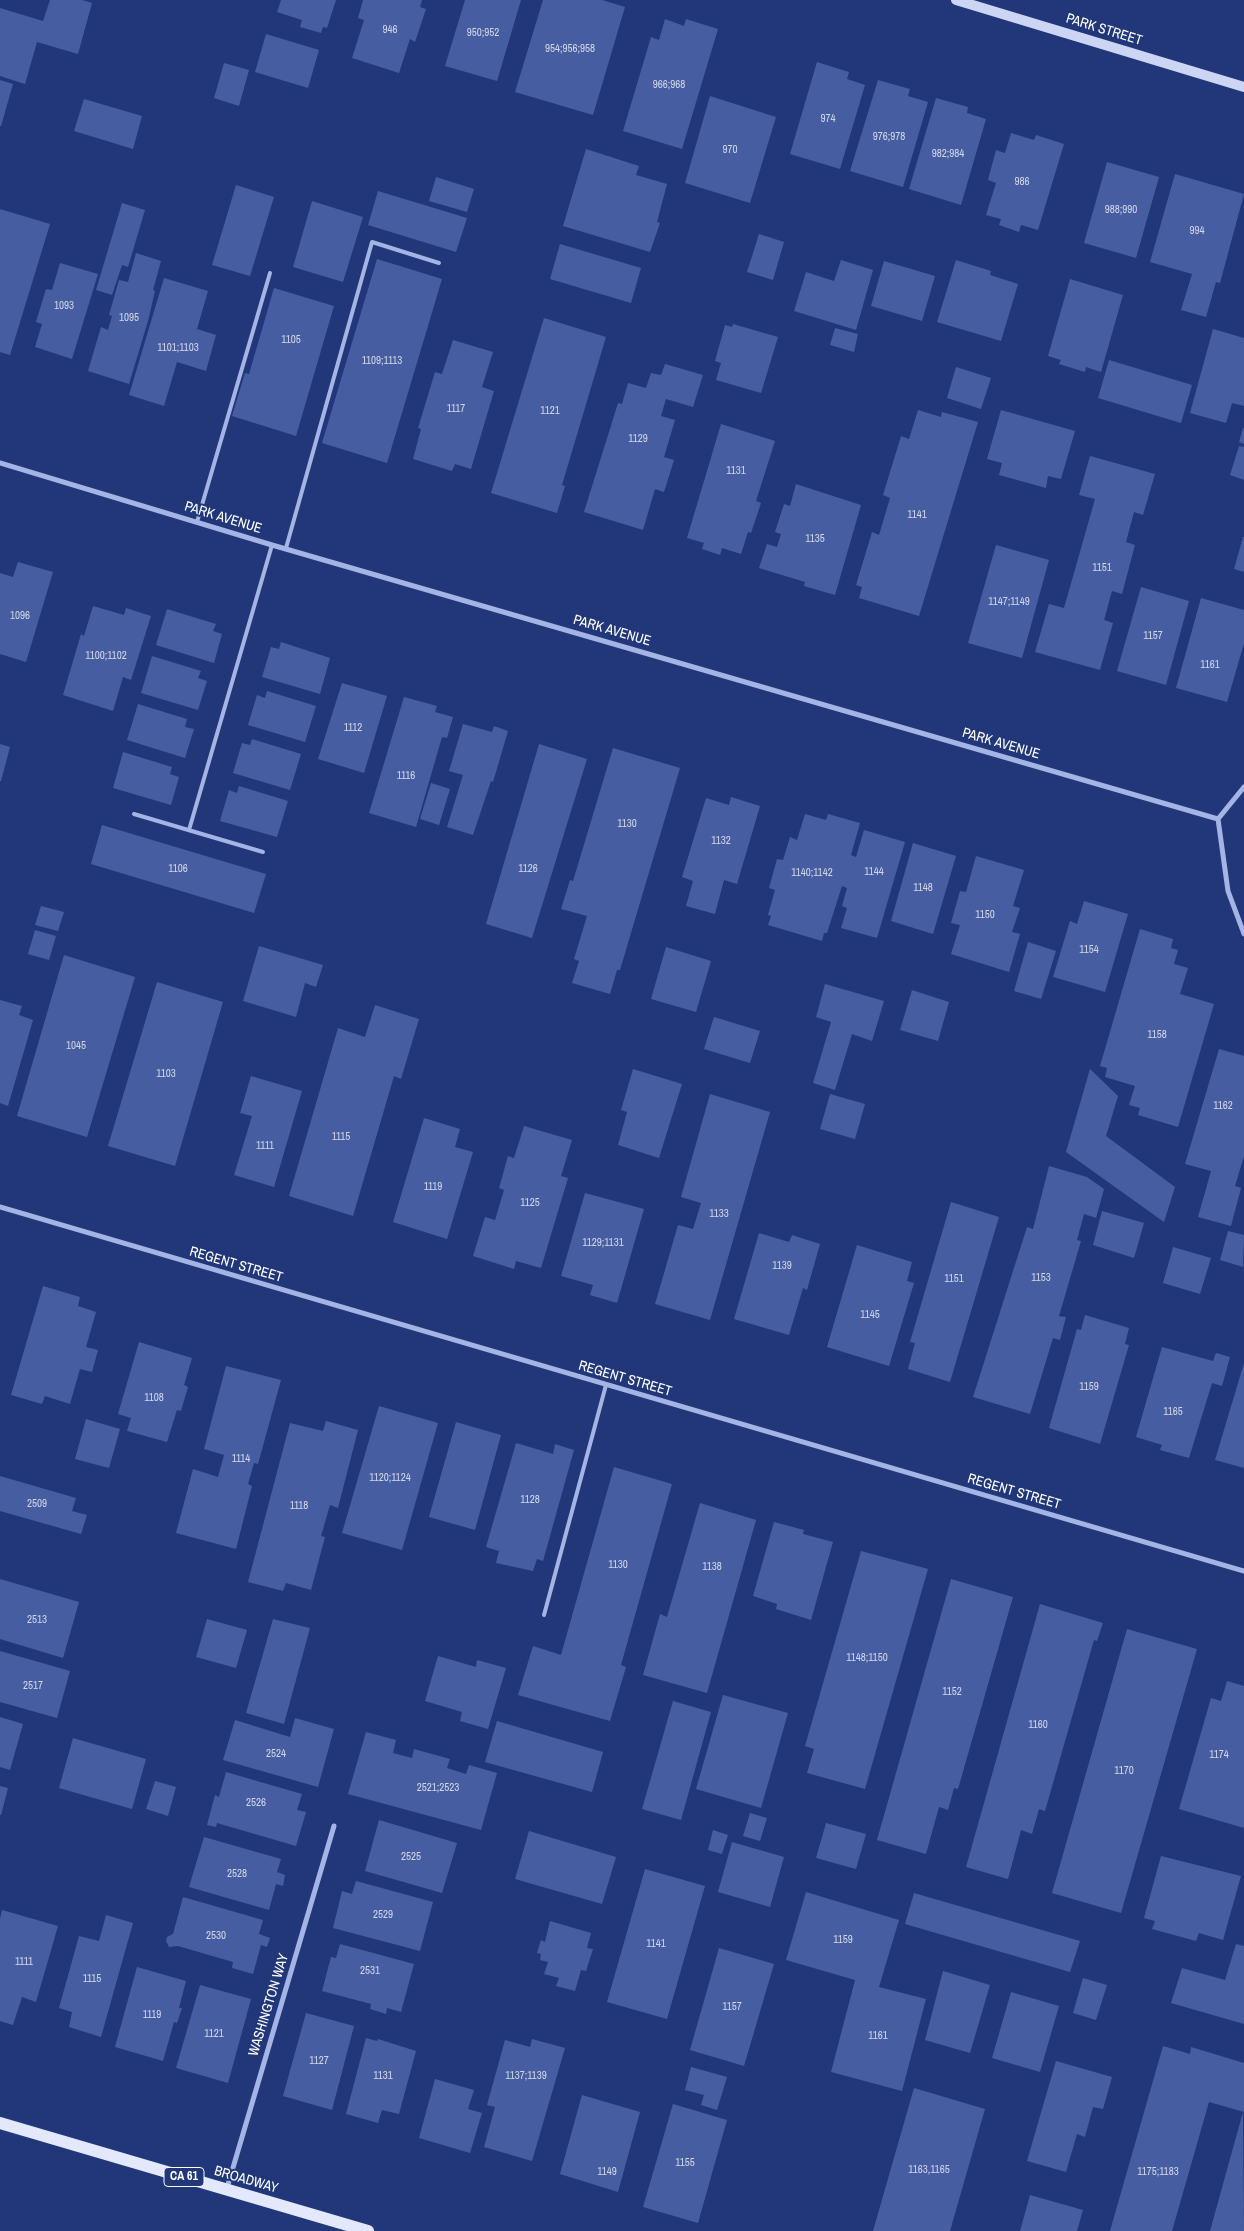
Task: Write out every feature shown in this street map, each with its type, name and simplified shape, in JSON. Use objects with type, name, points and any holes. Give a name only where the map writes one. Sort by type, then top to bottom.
[{"type":"main road","name":"PARK STREET","points":[[956,0],[1244,87]]},
{"type":"main road","name":"BROADWAY","points":[[0,2123],[368,2231]]},
{"type":"street","name":"PARK AVENUE","points":[[0,463],[272,545],[1218,819]]},
{"type":"street","points":[[1244,787],[1218,819],[1228,892],[1244,934]]},
{"type":"street","name":"REGENT STREET","points":[[0,1207],[1244,1571]]},
{"type":"street","name":"WASHINGTON WAY","points":[[226,2189],[334,1826]]},
{"type":"lane","points":[[286,548],[372,242],[439,263]]},
{"type":"lane","points":[[197,522],[270,273]]},
{"type":"lane","points":[[189,830],[272,545]]},
{"type":"lane","points":[[134,814],[263,852]]},
{"type":"lane","points":[[544,1615],[606,1385]]},
{"type":"building","points":[[50,0],[82,0],[92,3],[78,54],[37,42],[25,84],[0,76],[0,8],[43,21]]},
{"type":"building","points":[[281,0],[336,0],[327,28],[323,27],[321,33],[300,27],[302,20],[277,12]]},
{"type":"building","points":[[363,0],[422,0],[420,7],[426,9],[415,42],[410,39],[399,73],[352,58],[364,20],[358,18]]},
{"type":"building","points":[[465,0],[521,0],[497,81],[445,66]]},
{"type":"building","points":[[543,0],[602,0],[625,7],[593,115],[515,92]]},
{"type":"building","points":[[665,19],[684,26],[686,19],[718,29],[682,149],[623,131],[651,37],[659,40]]},
{"type":"building","points":[[266,34],[319,50],[308,88],[255,72]]},
{"type":"building","points":[[817,62],[849,72],[847,79],[865,85],[840,169],[790,154]]},
{"type":"building","points":[[224,63],[249,70],[239,106],[214,98]]},
{"type":"building","points":[[0,80],[13,84],[1,126],[0,126]]},
{"type":"building","points":[[878,80],[910,89],[908,96],[928,102],[903,187],[850,171]]},
{"type":"building","points":[[710,96],[776,117],[750,203],[685,183]]},
{"type":"building","points":[[936,98],[968,107],[967,113],[986,119],[961,205],[909,189]]},
{"type":"building","points":[[84,99],[142,116],[133,149],[74,131]]},
{"type":"building","points":[[1011,133],[1034,140],[1036,135],[1064,144],[1038,230],[1021,225],[1019,232],[999,225],[1001,219],[986,215],[996,183],[988,180],[996,150],[1005,153]]},
{"type":"building","points":[[586,149],[639,166],[636,175],[667,184],[657,222],[660,223],[650,252],[563,226]]},
{"type":"building","points":[[1107,162],[1159,177],[1136,258],[1084,243]]},
{"type":"building","points":[[1175,174],[1244,194],[1220,283],[1216,282],[1206,317],[1181,310],[1192,274],[1150,262]]},
{"type":"building","points":[[436,177],[474,189],[467,212],[429,201]]},
{"type":"building","points":[[236,185],[274,197],[250,276],[212,265]]},
{"type":"building","points":[[378,191],[467,218],[456,252],[368,225]]},
{"type":"building","points":[[312,201],[363,217],[343,282],[293,267]]},
{"type":"building","points":[[122,203],[145,210],[128,267],[122,265],[112,295],[96,290]]},
{"type":"building","points":[[0,209],[50,224],[10,355],[0,352]]},
{"type":"building","points":[[759,234],[784,242],[773,280],[747,272]]},
{"type":"building","points":[[560,244],[641,268],[631,303],[550,279]]},
{"type":"building","points":[[136,253],[161,261],[153,290],[155,291],[148,321],[129,384],[88,371],[101,327],[108,330],[112,316],[109,315],[119,280],[128,282]]},
{"type":"building","points":[[377,259],[442,279],[387,463],[322,443]]},
{"type":"building","points":[[841,260],[873,270],[856,330],[794,311],[806,272],[834,281]]},
{"type":"building","points":[[956,260],[991,271],[990,275],[1018,284],[1001,341],[937,322]]},
{"type":"building","points":[[884,261],[935,276],[922,321],[871,306]]},
{"type":"building","points":[[60,263],[98,274],[72,359],[35,347],[42,324],[36,322],[46,289],[52,290]]},
{"type":"building","points":[[164,278],[208,291],[197,329],[216,335],[206,371],[177,362],[164,406],[129,395]]},
{"type":"building","points":[[1070,279],[1123,295],[1101,372],[1086,367],[1085,372],[1059,364],[1061,360],[1048,356]]},
{"type":"building","points":[[274,288],[334,306],[296,436],[232,416],[245,373],[249,374]]},
{"type":"building","points":[[544,318],[606,337],[562,485],[565,486],[557,513],[491,493]]},
{"type":"building","points":[[733,324],[778,337],[761,393],[716,380],[721,363],[715,361],[725,325],[732,327]]},
{"type":"building","points":[[835,328],[858,334],[854,352],[830,345]]},
{"type":"building","points":[[1213,329],[1244,338],[1244,406],[1232,403],[1226,423],[1190,413]]},
{"type":"building","points":[[453,340],[493,352],[482,387],[494,391],[471,469],[455,464],[452,471],[413,459],[421,429],[418,428],[435,372],[442,374]]},
{"type":"building","points":[[1109,360],[1192,385],[1181,423],[1098,398]]},
{"type":"building","points":[[665,364],[703,375],[693,407],[666,399],[661,416],[675,420],[664,457],[674,460],[664,492],[655,489],[643,530],[584,512],[618,403],[622,404],[628,383],[646,388],[651,373],[661,375]]},
{"type":"building","points":[[956,367],[991,378],[981,409],[947,398]]},
{"type":"building","points":[[918,410],[941,417],[942,412],[978,422],[919,616],[859,598],[862,587],[856,585],[872,532],[879,535],[890,498],[883,495],[901,436],[909,439]]},
{"type":"building","points":[[1001,410],[1075,431],[1061,479],[1048,476],[1046,488],[999,475],[1002,463],[987,459]]},
{"type":"building","points":[[721,424],[775,441],[756,501],[761,503],[751,533],[748,532],[741,554],[722,548],[720,555],[702,549],[704,543],[687,538]]},
{"type":"building","points":[[1244,428],[1244,444],[1239,442]]},
{"type":"building","points":[[1239,446],[1244,447],[1244,480],[1230,475]]},
{"type":"building","points":[[1090,456],[1155,474],[1143,515],[1134,512],[1126,542],[1135,545],[1122,594],[1112,591],[1104,620],[1113,623],[1100,670],[1035,652],[1049,604],[1064,608],[1095,499],[1079,495]]},
{"type":"building","points":[[796,484],[861,505],[835,595],[804,586],[805,582],[759,568],[767,544],[777,547],[781,534],[775,532],[784,504],[790,506]]},
{"type":"building","points":[[1244,537],[1244,572],[1234,569]]},
{"type":"building","points":[[996,545],[1049,560],[1022,658],[968,643]]},
{"type":"building","points":[[18,562],[53,572],[26,662],[0,654],[0,573],[13,577]]},
{"type":"building","points":[[1141,587],[1189,601],[1166,685],[1117,671]]},
{"type":"building","points":[[1201,598],[1244,610],[1244,643],[1227,702],[1176,688]]},
{"type":"building","points":[[93,606],[124,615],[126,608],[151,616],[131,680],[123,677],[113,711],[63,695],[81,634],[84,636]]},
{"type":"building","points":[[167,609],[216,624],[213,631],[222,634],[214,663],[156,645]]},
{"type":"building","points":[[281,642],[330,658],[320,694],[262,677],[271,647],[279,649]]},
{"type":"building","points":[[152,656],[201,671],[198,678],[207,681],[198,710],[141,693]]},
{"type":"building","points":[[342,683],[387,696],[364,773],[318,759]]},
{"type":"building","points":[[267,691],[316,706],[305,742],[248,725],[257,695],[265,698]]},
{"type":"building","points":[[404,697],[437,706],[435,712],[453,717],[447,738],[442,737],[416,827],[369,813]]},
{"type":"building","points":[[138,704],[187,719],[185,727],[194,729],[185,758],[127,740]]},
{"type":"building","points":[[463,724],[492,732],[494,726],[508,731],[493,782],[491,781],[473,835],[447,827],[463,775],[449,771]]},
{"type":"building","points":[[252,739],[301,754],[290,790],[233,773],[242,743],[250,745]]},
{"type":"building","points":[[0,744],[10,747],[1,781],[0,781]]},
{"type":"building","points":[[539,744],[587,759],[532,938],[486,924]]},
{"type":"building","points":[[613,748],[680,768],[620,970],[617,970],[610,994],[572,983],[579,961],[574,959],[587,916],[561,909],[570,880],[573,881]]},
{"type":"building","points":[[123,752],[172,767],[170,774],[179,777],[171,805],[113,788]]},
{"type":"building","points":[[431,783],[450,789],[439,825],[420,819]]},
{"type":"building","points":[[239,786],[288,801],[277,837],[220,821],[229,790],[237,793]]},
{"type":"building","points":[[731,797],[760,806],[737,884],[724,880],[715,914],[686,906],[693,881],[682,877],[706,798],[729,805]]},
{"type":"building","points":[[805,814],[826,820],[828,814],[860,823],[851,855],[856,857],[864,830],[905,842],[877,938],[841,928],[847,908],[842,906],[847,888],[842,886],[827,933],[824,933],[822,941],[768,925],[771,916],[768,915],[775,890],[769,888],[777,859],[783,860],[790,837],[797,840]]},
{"type":"building","points":[[102,825],[266,874],[254,913],[91,864]]},
{"type":"building","points":[[913,843],[956,856],[933,934],[891,921]]},
{"type":"building","points":[[976,856],[1024,870],[1013,906],[1020,908],[1012,932],[1020,934],[1009,972],[951,954],[960,925],[951,923],[960,891],[966,892]]},
{"type":"building","points":[[1084,901],[1128,914],[1105,992],[1053,977],[1070,921],[1077,924]]},
{"type":"building","points":[[41,906],[64,912],[58,931],[35,925]]},
{"type":"building","points":[[1140,929],[1173,939],[1171,948],[1178,950],[1174,964],[1188,968],[1180,994],[1214,1004],[1178,1127],[1138,1115],[1140,1108],[1129,1105],[1135,1086],[1105,1077],[1107,1068],[1100,1066]]},
{"type":"building","points":[[35,930],[56,936],[49,960],[28,954]]},
{"type":"building","points":[[1028,942],[1056,951],[1041,999],[1014,991]]},
{"type":"building","points":[[259,946],[323,965],[316,987],[305,983],[296,1017],[243,1001]]},
{"type":"building","points":[[666,947],[711,961],[696,1012],[651,999]]},
{"type":"building","points":[[64,955],[135,977],[87,1137],[17,1116]]},
{"type":"building","points":[[157,982],[223,1002],[175,1166],[108,1146]]},
{"type":"building","points":[[825,984],[884,1001],[872,1041],[852,1034],[835,1090],[813,1083],[831,1022],[816,1017]]},
{"type":"building","points":[[912,990],[949,1002],[938,1041],[900,1030]]},
{"type":"building","points":[[0,1000],[22,1006],[19,1015],[33,1020],[8,1106],[0,1103]]},
{"type":"building","points":[[375,1005],[419,1019],[401,1079],[394,1076],[353,1216],[289,1196],[338,1028],[365,1037]]},
{"type":"building","points":[[714,1017],[760,1031],[750,1063],[704,1049]]},
{"type":"building","points":[[1219,1049],[1244,1056],[1244,1156],[1235,1186],[1241,1188],[1231,1226],[1198,1217],[1211,1171],[1185,1164]]},
{"type":"building","points":[[633,1069],[682,1084],[659,1158],[618,1145],[627,1112],[621,1110]]},
{"type":"building","points":[[1090,1069],[1118,1096],[1106,1136],[1175,1187],[1164,1222],[1066,1152]]},
{"type":"building","points":[[251,1076],[302,1091],[274,1187],[234,1175],[252,1116],[240,1113]]},
{"type":"building","points":[[710,1094],[770,1112],[710,1320],[655,1304],[678,1225],[693,1229],[701,1203],[681,1197]]},
{"type":"building","points":[[830,1094],[865,1104],[855,1139],[820,1129]]},
{"type":"building","points":[[424,1118],[460,1129],[455,1147],[473,1152],[447,1239],[393,1222]]},
{"type":"building","points":[[524,1126],[572,1140],[561,1176],[568,1178],[541,1268],[516,1261],[514,1269],[473,1256],[485,1217],[495,1220],[504,1190],[499,1188],[508,1156],[514,1158]]},
{"type":"building","points":[[1049,1166],[1087,1177],[1104,1189],[1096,1218],[1084,1214],[1077,1240],[1081,1241],[1059,1316],[1066,1317],[1060,1340],[1053,1338],[1030,1414],[973,1397],[1027,1227],[1033,1229]]},
{"type":"building","points":[[585,1193],[644,1209],[617,1303],[590,1295],[593,1285],[561,1276]]},
{"type":"building","points":[[951,1202],[999,1217],[950,1382],[908,1369],[915,1343],[910,1342]]},
{"type":"building","points":[[1102,1211],[1144,1223],[1134,1258],[1093,1245]]},
{"type":"building","points":[[1228,1231],[1244,1235],[1243,1267],[1220,1260]]},
{"type":"building","points":[[759,1233],[789,1242],[792,1235],[820,1244],[807,1290],[803,1288],[789,1335],[734,1319]]},
{"type":"building","points":[[857,1245],[912,1262],[907,1281],[914,1283],[889,1366],[827,1347]]},
{"type":"building","points":[[1173,1247],[1211,1258],[1200,1294],[1163,1283]]},
{"type":"building","points":[[43,1286],[80,1297],[78,1306],[96,1312],[86,1347],[98,1350],[92,1372],[80,1369],[70,1404],[45,1396],[42,1404],[11,1395]]},
{"type":"building","points":[[1085,1315],[1129,1328],[1125,1344],[1129,1345],[1100,1444],[1049,1428],[1077,1329],[1081,1330]]},
{"type":"building","points":[[139,1342],[192,1358],[184,1385],[188,1387],[181,1411],[177,1410],[167,1442],[127,1431],[131,1418],[118,1414]]},
{"type":"building","points":[[1162,1347],[1213,1361],[1216,1353],[1230,1357],[1222,1386],[1212,1383],[1189,1458],[1160,1450],[1162,1445],[1136,1437]]},
{"type":"building","points":[[1244,1363],[1244,1468],[1215,1460]]},
{"type":"building","points":[[226,1366],[281,1380],[258,1464],[254,1463],[248,1484],[252,1486],[236,1549],[176,1533],[193,1469],[218,1477],[224,1455],[204,1449]]},
{"type":"building","points":[[379,1406],[438,1423],[402,1550],[342,1533]]},
{"type":"building","points":[[86,1419],[120,1429],[109,1468],[75,1459]]},
{"type":"building","points":[[326,1421],[358,1430],[338,1508],[330,1505],[321,1536],[325,1537],[311,1590],[286,1583],[283,1591],[248,1582],[290,1423],[323,1431]]},
{"type":"building","points":[[456,1422],[501,1435],[475,1530],[429,1517]]},
{"type":"building","points":[[516,1443],[553,1454],[555,1444],[574,1450],[543,1561],[537,1559],[533,1571],[496,1563],[499,1551],[486,1547]]},
{"type":"building","points":[[614,1467],[672,1484],[621,1665],[626,1667],[610,1721],[518,1695],[533,1646],[561,1655]]},
{"type":"building","points":[[0,1476],[76,1498],[72,1511],[87,1515],[81,1534],[0,1511]]},
{"type":"building","points":[[700,1503],[756,1520],[707,1693],[643,1675],[660,1614],[667,1617]]},
{"type":"building","points":[[774,1522],[804,1530],[803,1534],[833,1542],[811,1620],[776,1609],[777,1604],[753,1596]]},
{"type":"building","points":[[861,1551],[928,1569],[865,1789],[807,1773],[814,1749],[805,1746]]},
{"type":"building","points":[[0,1579],[79,1602],[63,1658],[0,1639]]},
{"type":"building","points":[[951,1579],[1013,1597],[958,1789],[954,1788],[948,1810],[939,1807],[926,1854],[877,1840]]},
{"type":"building","points":[[1040,1604],[1103,1623],[1097,1641],[1094,1640],[1045,1811],[1039,1809],[1032,1834],[1021,1830],[1008,1879],[966,1867]]},
{"type":"building","points":[[207,1619],[247,1630],[236,1668],[196,1657]]},
{"type":"building","points":[[273,1619],[310,1628],[284,1724],[246,1713]]},
{"type":"building","points":[[1127,1629],[1197,1649],[1121,1913],[1052,1893]]},
{"type":"building","points":[[0,1651],[70,1671],[57,1718],[0,1702]]},
{"type":"building","points":[[438,1656],[476,1667],[477,1660],[506,1668],[488,1729],[460,1721],[462,1712],[425,1701]]},
{"type":"building","points":[[1227,1681],[1244,1686],[1244,1828],[1179,1809],[1211,1698],[1221,1701]]},
{"type":"building","points":[[723,1695],[788,1713],[761,1808],[696,1789]]},
{"type":"building","points":[[673,1701],[711,1712],[681,1820],[642,1809]]},
{"type":"building","points":[[0,1717],[23,1724],[10,1770],[0,1767]]},
{"type":"building","points":[[295,1718],[334,1729],[318,1787],[223,1760],[235,1720],[290,1737]]},
{"type":"building","points":[[497,1721],[603,1752],[592,1792],[485,1762]]},
{"type":"building","points":[[366,1732],[396,1740],[393,1753],[412,1758],[414,1749],[450,1759],[447,1768],[466,1774],[469,1765],[497,1773],[481,1830],[348,1794]]},
{"type":"building","points":[[73,1738],[146,1759],[132,1809],[59,1788]]},
{"type":"building","points":[[226,1772],[302,1794],[297,1810],[306,1812],[296,1846],[217,1823],[216,1827],[207,1825],[215,1795],[219,1797]]},
{"type":"building","points":[[155,1781],[176,1787],[168,1816],[146,1809]]},
{"type":"building","points":[[0,1786],[8,1788],[1,1815],[0,1815]]},
{"type":"building","points":[[750,1813],[767,1818],[760,1841],[743,1836]]},
{"type":"building","points":[[379,1820],[457,1843],[442,1893],[365,1871]]},
{"type":"building","points":[[826,1823],[866,1834],[856,1869],[816,1858]]},
{"type":"building","points":[[713,1830],[728,1835],[722,1854],[708,1850]]},
{"type":"building","points":[[529,1831],[616,1857],[602,1904],[515,1879]]},
{"type":"building","points":[[204,1837],[281,1859],[277,1872],[285,1875],[283,1886],[276,1884],[269,1910],[189,1887]]},
{"type":"building","points":[[732,1842],[784,1857],[770,1907],[718,1892]]},
{"type":"building","points":[[1161,1856],[1241,1876],[1223,1940],[1199,1933],[1196,1941],[1152,1929],[1155,1921],[1144,1918]]},
{"type":"building","points":[[645,1869],[705,1886],[667,2019],[607,2002]]},
{"type":"building","points":[[356,1881],[433,1902],[420,1951],[333,1928],[342,1891],[352,1894]]},
{"type":"building","points":[[806,1892],[899,1920],[879,1987],[926,1999],[902,2091],[831,2072],[855,1980],[786,1960]]},
{"type":"building","points":[[914,1893],[1080,1941],[1070,1972],[905,1924]]},
{"type":"building","points":[[183,1897],[263,1920],[259,1934],[270,1938],[267,1947],[261,1945],[253,1974],[232,1968],[233,1962],[178,1946],[169,1947],[166,1941],[167,1937],[173,1934]]},
{"type":"building","points":[[2,1910],[58,1926],[36,2002],[22,1997],[13,2025],[0,2021],[0,1919]]},
{"type":"building","points":[[106,1915],[133,1923],[101,2037],[69,2027],[72,2012],[59,2008],[79,1936],[99,1941]]},
{"type":"building","points":[[550,1921],[591,1933],[587,1948],[593,1949],[586,1971],[581,1970],[575,1991],[556,1986],[559,1978],[544,1974],[548,1962],[540,1960],[541,1954],[537,1953],[541,1940],[545,1942]]},
{"type":"building","points":[[340,1944],[414,1964],[401,2012],[387,2008],[386,2014],[370,2009],[371,2004],[322,1991],[331,1957],[336,1958]]},
{"type":"building","points":[[1236,1944],[1244,1946],[1244,2024],[1171,2003],[1182,1968],[1225,1980]]},
{"type":"building","points":[[719,1948],[774,1964],[744,2066],[690,2050]]},
{"type":"building","points":[[137,1967],[186,1981],[179,2008],[182,2008],[177,2023],[174,2022],[163,2061],[115,2047]]},
{"type":"building","points":[[943,1971],[990,1985],[970,2053],[925,2040]]},
{"type":"building","points":[[1083,1978],[1107,1985],[1096,2020],[1073,2013]]},
{"type":"building","points":[[200,1985],[251,1999],[228,2083],[176,2068]]},
{"type":"building","points":[[1011,1992],[1059,2006],[1040,2072],[992,2058]]},
{"type":"building","points":[[306,2013],[354,2026],[332,2110],[283,2096]]},
{"type":"building","points":[[366,2038],[377,2041],[378,2039],[416,2051],[399,2114],[382,2110],[378,2123],[346,2114]]},
{"type":"building","points":[[532,2039],[565,2048],[532,2161],[484,2147],[495,2107],[487,2105],[505,2040],[530,2047]]},
{"type":"building","points":[[1163,2046],[1190,2054],[1191,2047],[1244,2063],[1244,2112],[1209,2102],[1172,2231],[1110,2231]]},
{"type":"building","points":[[1056,2061],[1112,2077],[1103,2109],[1093,2107],[1085,2137],[1077,2134],[1066,2172],[1027,2161]]},
{"type":"building","points":[[691,2067],[727,2077],[717,2110],[701,2105],[704,2095],[685,2090]]},
{"type":"building","points":[[435,2079],[474,2090],[468,2109],[482,2113],[470,2153],[419,2138]]},
{"type":"building","points":[[914,2088],[985,2109],[950,2231],[873,2231]]},
{"type":"building","points":[[582,2095],[640,2112],[618,2192],[560,2174]]},
{"type":"building","points":[[673,2104],[727,2120],[698,2223],[643,2207]]},
{"type":"building","points":[[1243,2112],[1244,2231],[1210,2231]]},
{"type":"building","points":[[1030,2195],[1083,2210],[1077,2231],[1020,2231]]}]
